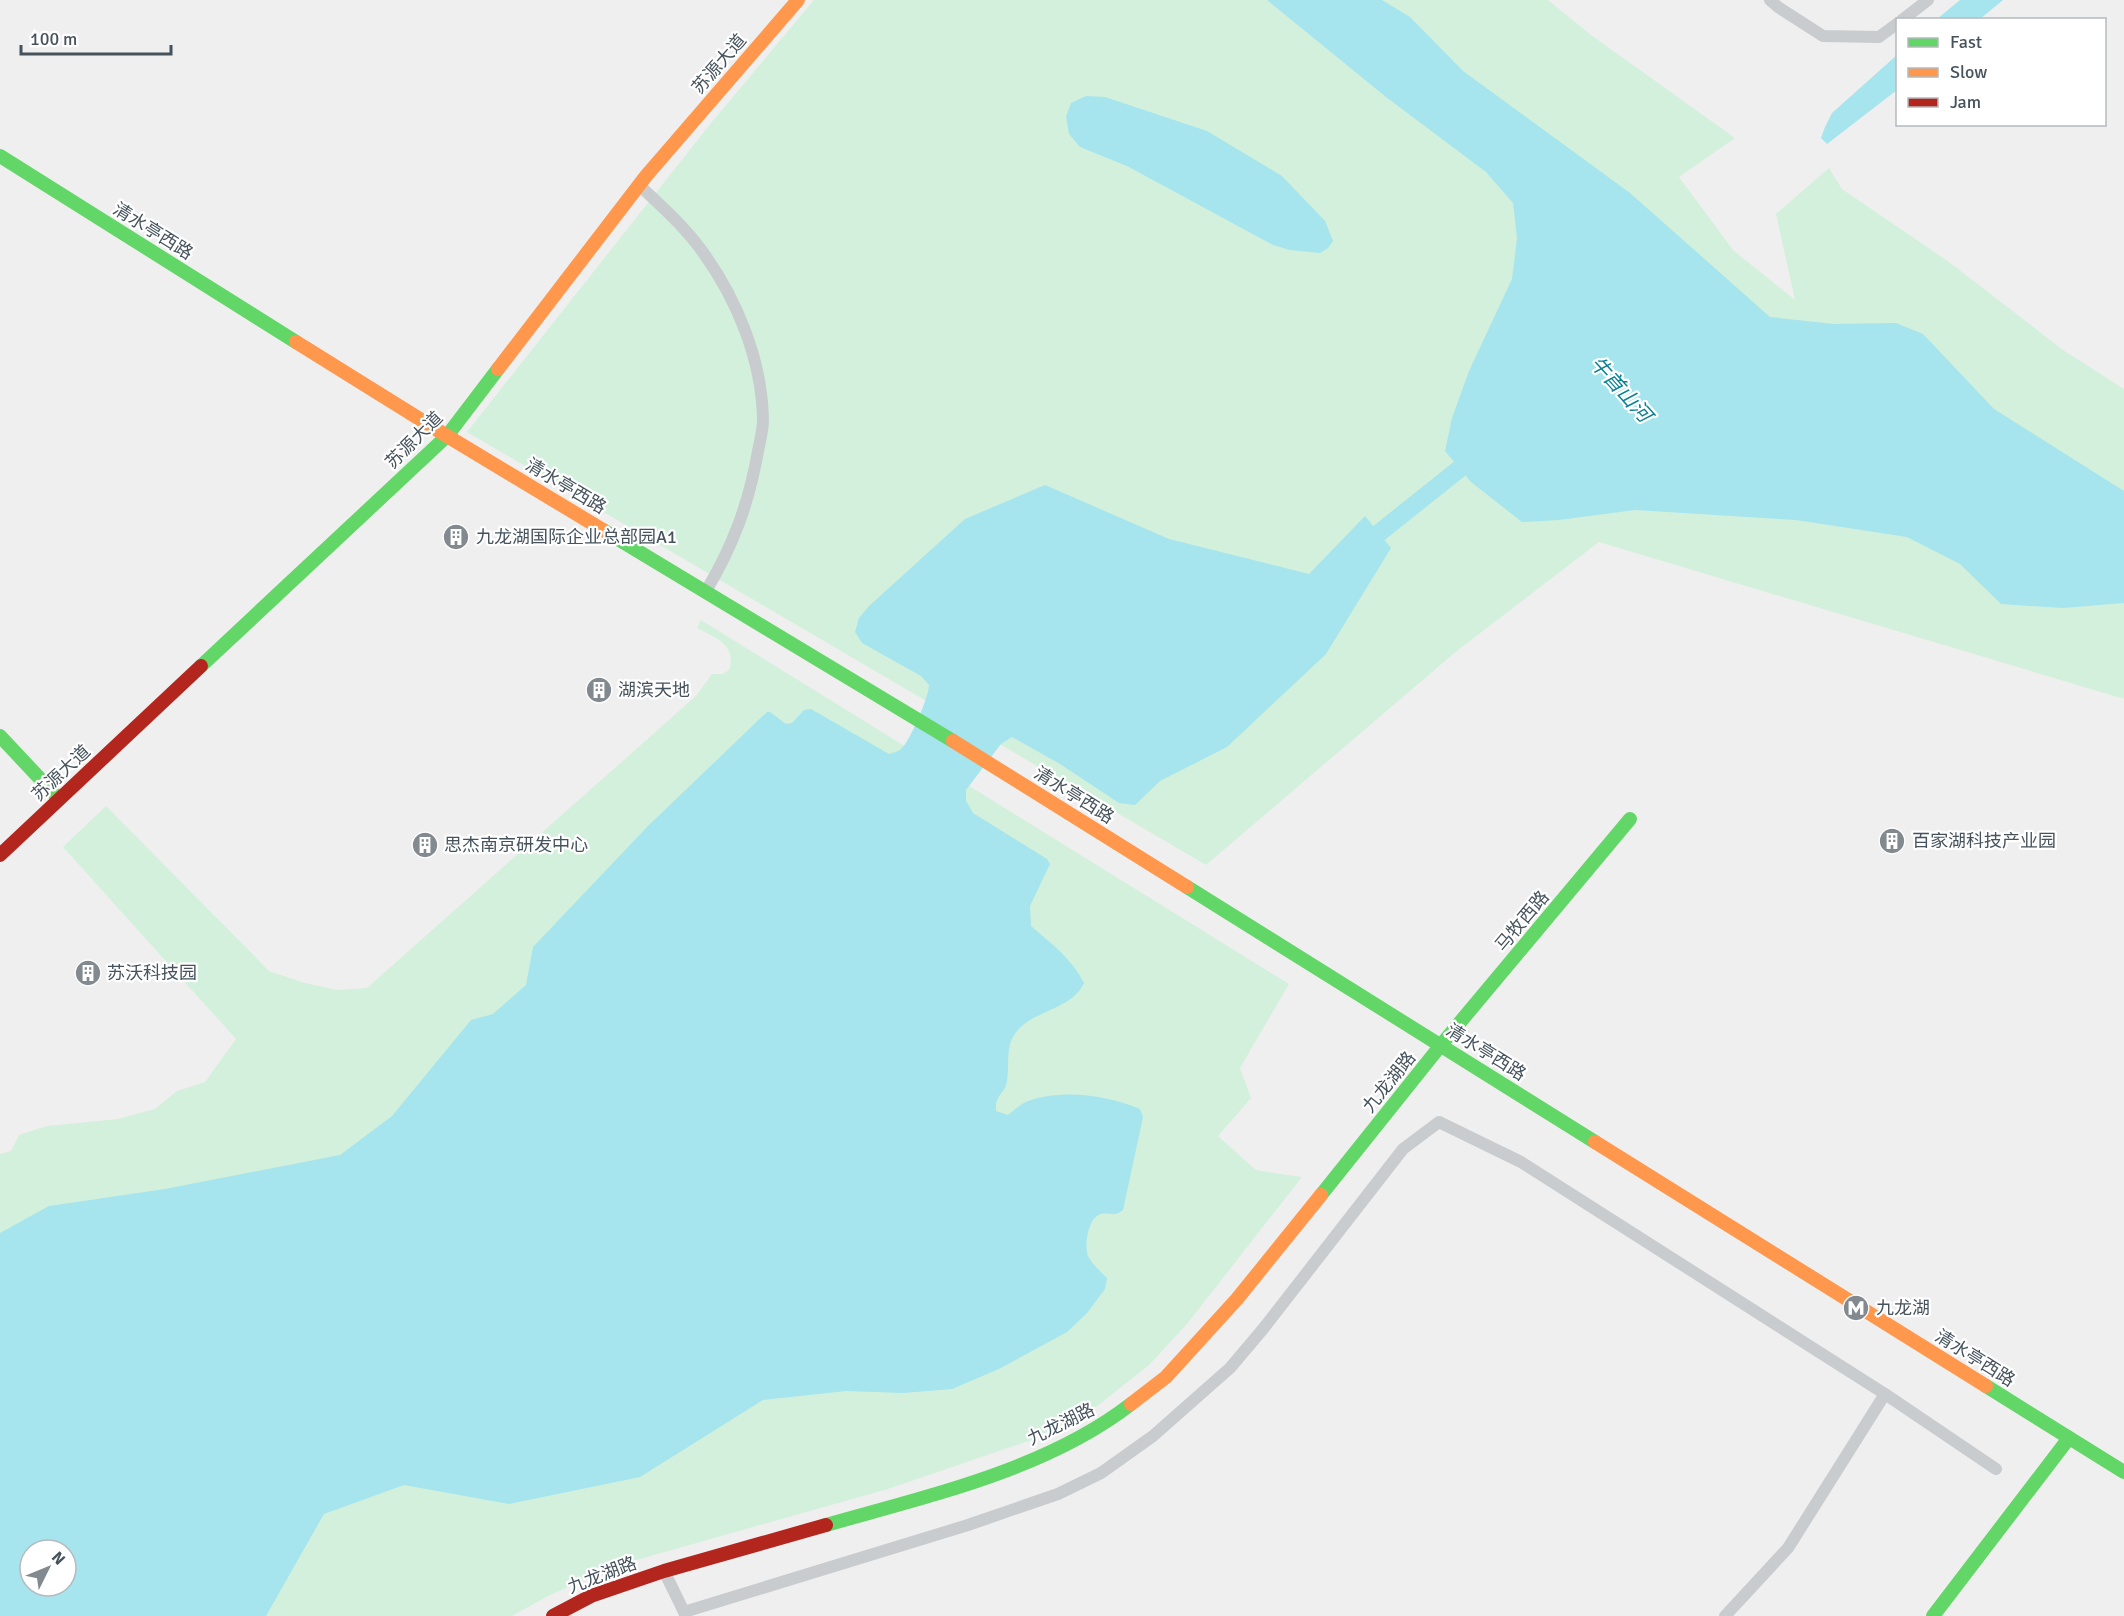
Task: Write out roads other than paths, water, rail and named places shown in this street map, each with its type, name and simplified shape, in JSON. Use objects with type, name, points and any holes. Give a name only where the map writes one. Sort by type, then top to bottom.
[{"type":"main road","name":"苏源大道","points":[[0,855],[447,436],[639,185],[798,0]]},
{"type":"main road","name":"清水亭西路","points":[[0,156],[447,436],[910,714],[2124,1472]]},
{"type":"main road","points":[[0,736],[59,799]]},
{"type":"main road","name":"马牧西路","points":[[1441,1045],[1630,819]]},
{"type":"main road","name":"九龙湖路","points":[[553,1616],[591,1596],[664,1572],[976,1482],[1072,1442],[1113,1419],[1166,1377],[1237,1299],[1441,1045]]},
{"type":"main road","points":[[1933,1616],[2069,1438]]},
{"type":"street","points":[[1905,18],[1928,0]]},
{"type":"street","points":[[1774,4],[1823,36],[1880,37],[1896,25]]},
{"type":"street","points":[[639,185],[676,220],[695,242],[723,282],[746,334],[759,374],[763,422],[752,486],[737,532],[706,591]]},
{"type":"street","points":[[664,1572],[685,1614],[968,1525],[1058,1494],[1101,1473],[1153,1436],[1230,1368],[1403,1149],[1438,1122],[1521,1162],[1885,1394],[1996,1469]]},
{"type":"street","points":[[1725,1616],[1788,1548],[1885,1394]]},
{"type":"water","name":"牛首山河","points":[[1267,0],[1382,0],[1410,17],[1463,71],[1630,193],[1770,317],[1834,324],[1896,323],[1923,334],[1994,409],[2124,491],[2124,603],[2063,608],[2001,604],[1960,564],[1907,537],[1796,520],[1635,510],[1559,520],[1522,522],[1471,482],[1445,451],[1452,418],[1469,371],[1512,279],[1517,238],[1513,203],[1486,172],[1386,97]]},
{"type":"water","points":[[1960,0],[2003,0],[1981,18],[1938,18]]},
{"type":"water","points":[[1896,56],[1896,91],[1827,144],[1821,138],[1832,113]]},
{"type":"water","points":[[1086,96],[1105,97],[1207,131],[1282,176],[1325,221],[1333,241],[1320,253],[1290,250],[1273,245],[1127,166],[1080,147],[1069,134],[1066,117],[1071,103]]},
{"type":"water","points":[[1045,485],[1169,539],[1309,574],[1365,516],[1391,548],[1326,654],[1227,747],[1160,781],[1135,805],[1119,803],[1060,764],[1012,737],[1001,744],[966,790],[966,801],[973,813],[1047,859],[1050,864],[1030,906],[1031,926],[1067,959],[1084,983],[1068,1001],[1035,1017],[1016,1033],[1009,1049],[1006,1086],[997,1101],[996,1111],[1008,1115],[1020,1105],[1041,1097],[1084,1095],[1127,1104],[1140,1109],[1143,1117],[1123,1210],[1097,1216],[1088,1232],[1088,1256],[1107,1278],[1105,1289],[1087,1313],[1067,1332],[1001,1368],[952,1389],[903,1393],[846,1391],[763,1400],[640,1477],[509,1504],[404,1485],[324,1514],[266,1616],[0,1616],[0,1233],[49,1206],[165,1189],[340,1155],[392,1116],[471,1020],[493,1014],[526,985],[533,947],[649,825],[767,712],[786,724],[792,723],[804,710],[811,709],[889,754],[901,749],[919,717],[929,685],[921,676],[862,643],[855,632],[859,618],[869,606],[965,519]]},
{"type":"waterway","points":[[1379,533],[1478,454]]},
{"type":"place","name":"九龙湖国际企业总部园A1","points":[[456,537]]},
{"type":"place","name":"湖滨天地","points":[[599,690]]},
{"type":"place","name":"百家湖科技产业园","points":[[1892,841]]},
{"type":"place","name":"思杰南京研发中心","points":[[425,845]]},
{"type":"place","name":"苏沃科技园","points":[[88,973]]},
{"type":"place","name":"九龙湖","points":[[1856,1308]]}]
